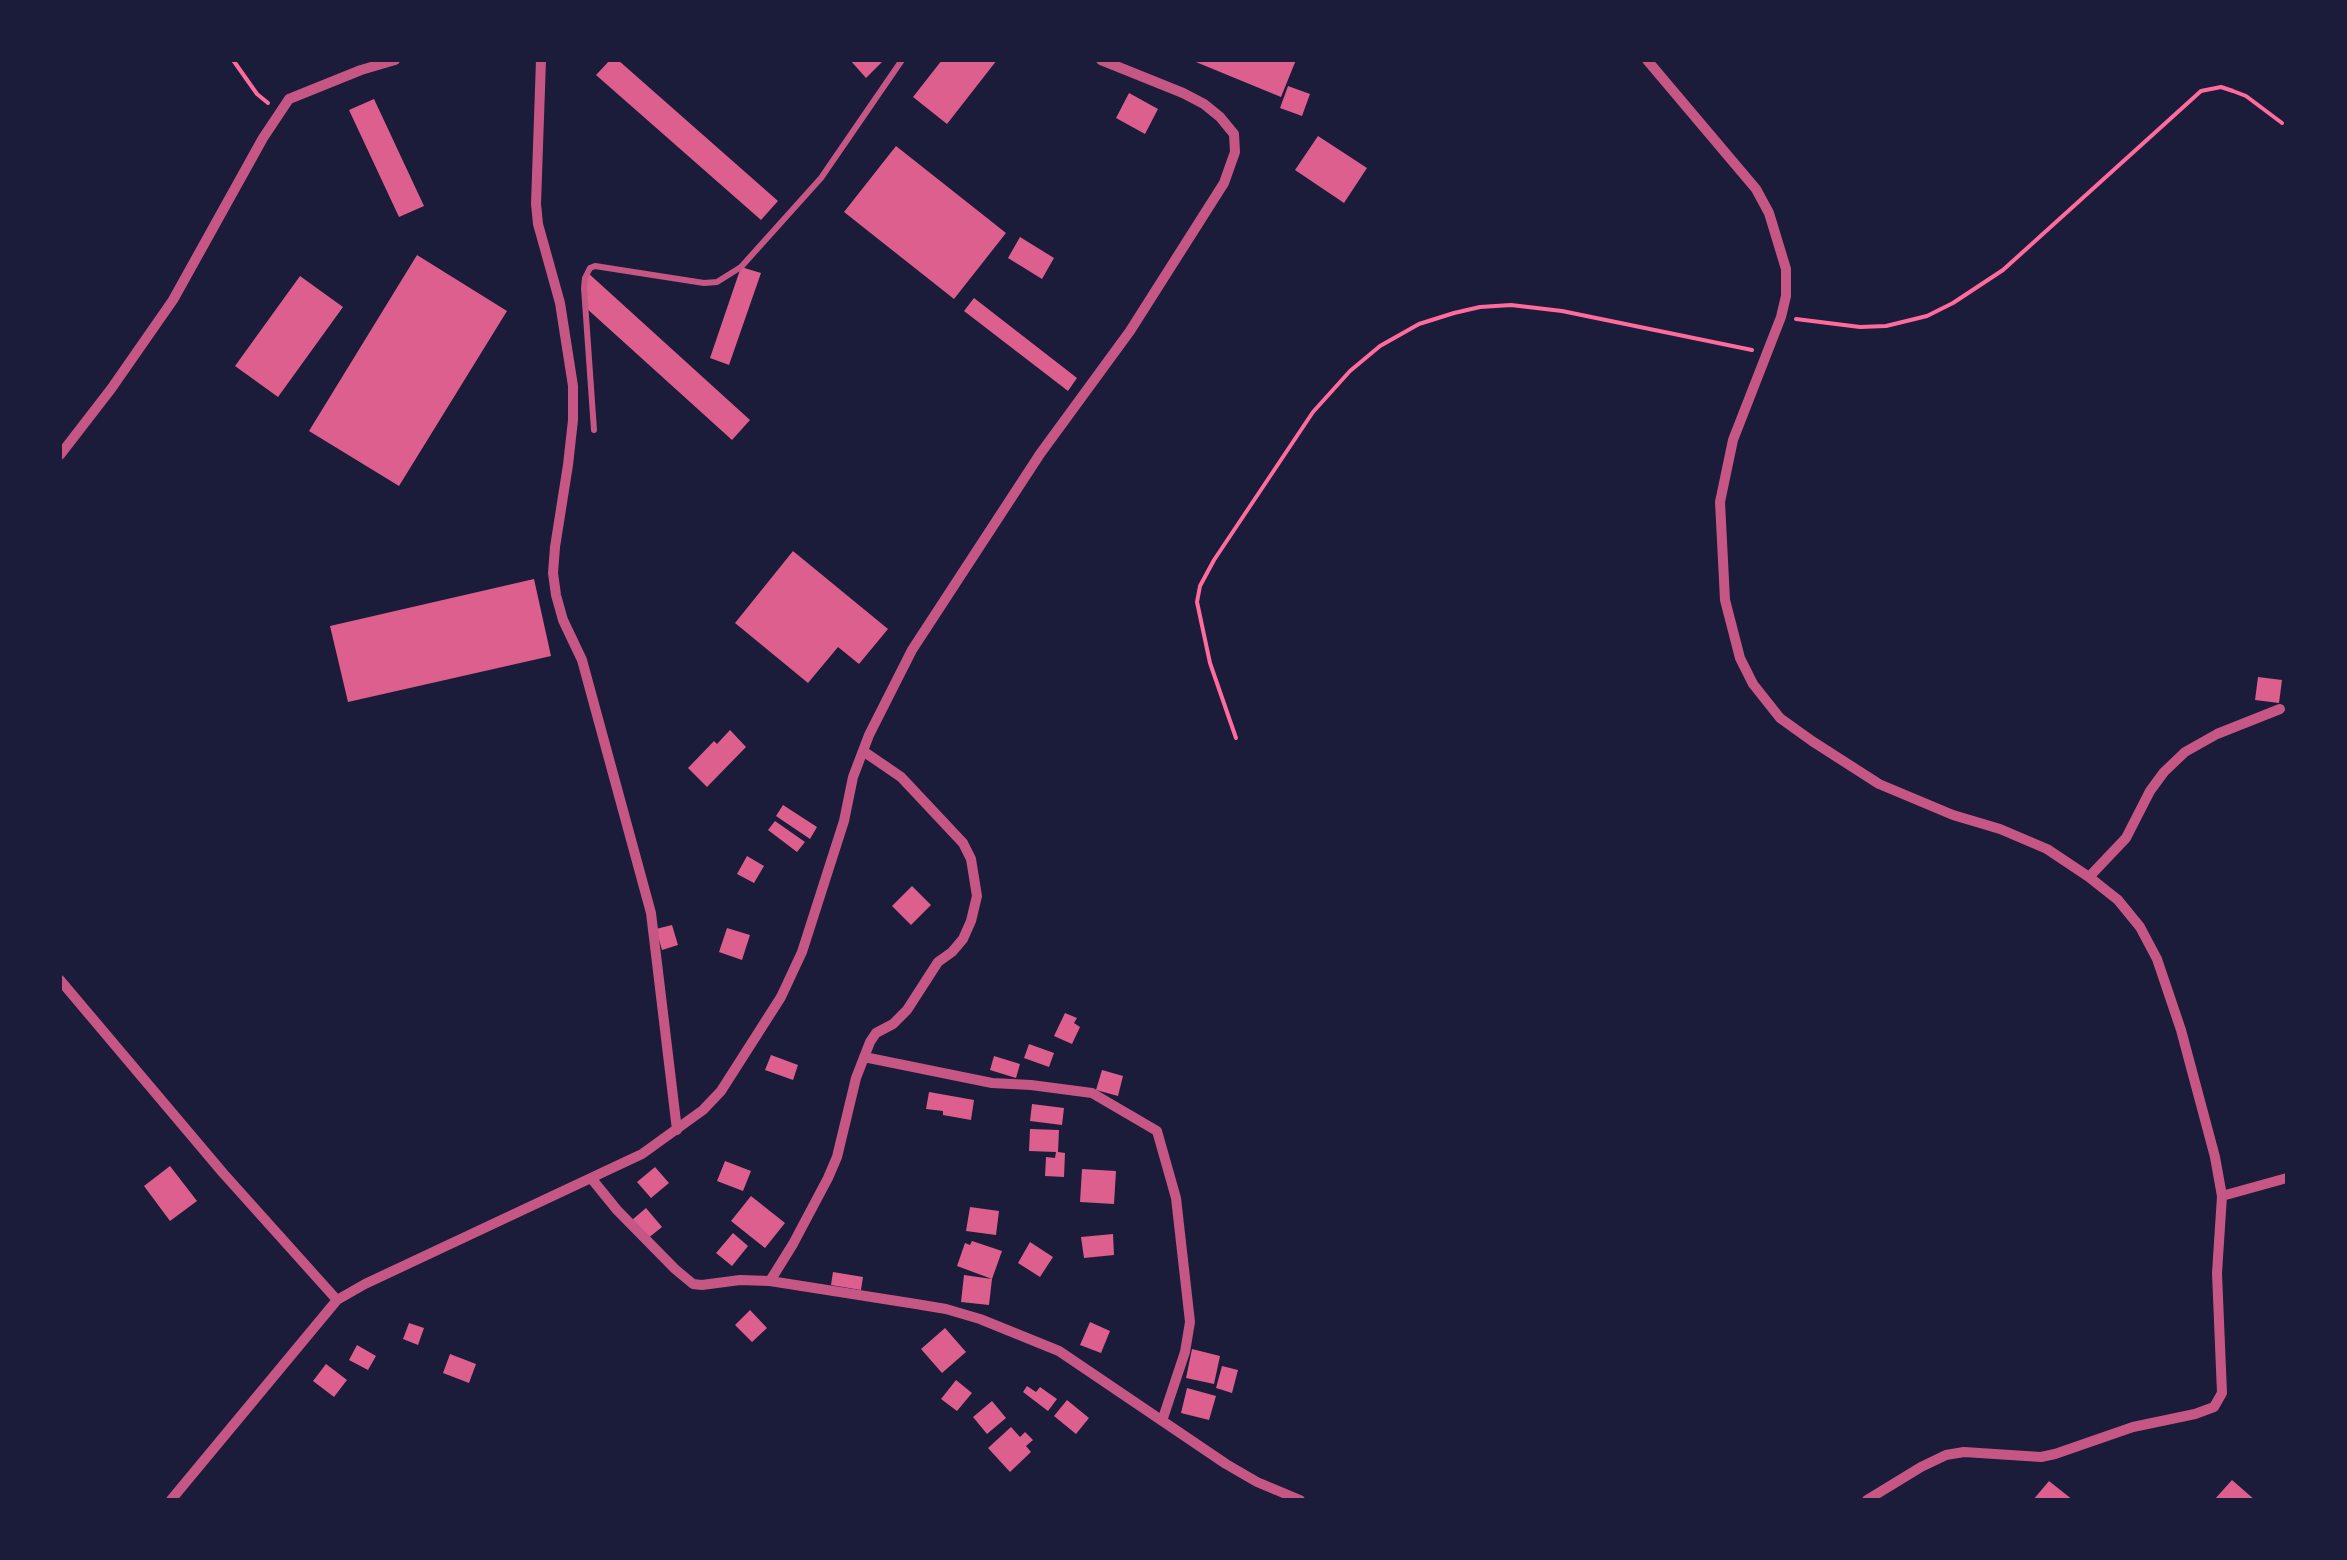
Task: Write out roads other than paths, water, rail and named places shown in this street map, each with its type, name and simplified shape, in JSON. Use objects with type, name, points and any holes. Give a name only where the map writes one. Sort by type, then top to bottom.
[{"type":"street","points":[[60,455],[173,300],[288,99],[396,60]]},
{"type":"street","points":[[541,60],[536,204],[560,303],[573,386],[570,450],[553,573],[563,620],[582,660],[651,913],[678,1130]]},
{"type":"street","points":[[171,1500],[337,1300],[642,1154],[678,1130],[704,1110],[720,1091],[781,997],[802,952],[844,820],[853,777],[912,650],[1040,454],[1130,331],[1224,183],[1235,152],[1234,134],[1204,104],[1102,60]]},
{"type":"street","points":[[1646,60],[1756,189],[1769,213],[1786,269],[1781,317],[1733,440],[1720,502],[1725,600],[1740,658],[1753,684],[1780,718],[1880,784],[2048,849],[2118,900],[2140,927],[2157,959],[2181,1030],[2222,1196],[2217,1273],[2222,1393],[2214,1407],[2134,1426],[2042,1457],[1964,1452],[1946,1455],[1867,1500]]},
{"type":"street","points":[[2089,877],[2126,838],[2150,790],[2185,752],[2217,734],[2280,709]]},
{"type":"street","points":[[770,1281],[807,1220],[832,1167],[864,1057],[876,1033],[893,1024],[906,1010],[938,962],[963,939],[977,896],[971,859],[963,843],[901,777],[863,751]]},
{"type":"street","points":[[60,980],[223,1173],[337,1300]]},
{"type":"street","points":[[864,1057],[992,1083],[1092,1093],[1157,1131],[1176,1198],[1190,1322],[1186,1352],[1162,1420]]},
{"type":"street","points":[[590,1178],[688,1281],[702,1285],[770,1281],[916,1304],[980,1319],[1059,1351],[1242,1473],[1300,1500]]},
{"type":"street","points":[[2222,1196],[2287,1178]]},
{"type":"lane","points":[[594,430],[584,288],[590,268],[704,283],[717,282],[742,267],[822,178],[902,60]]}]
